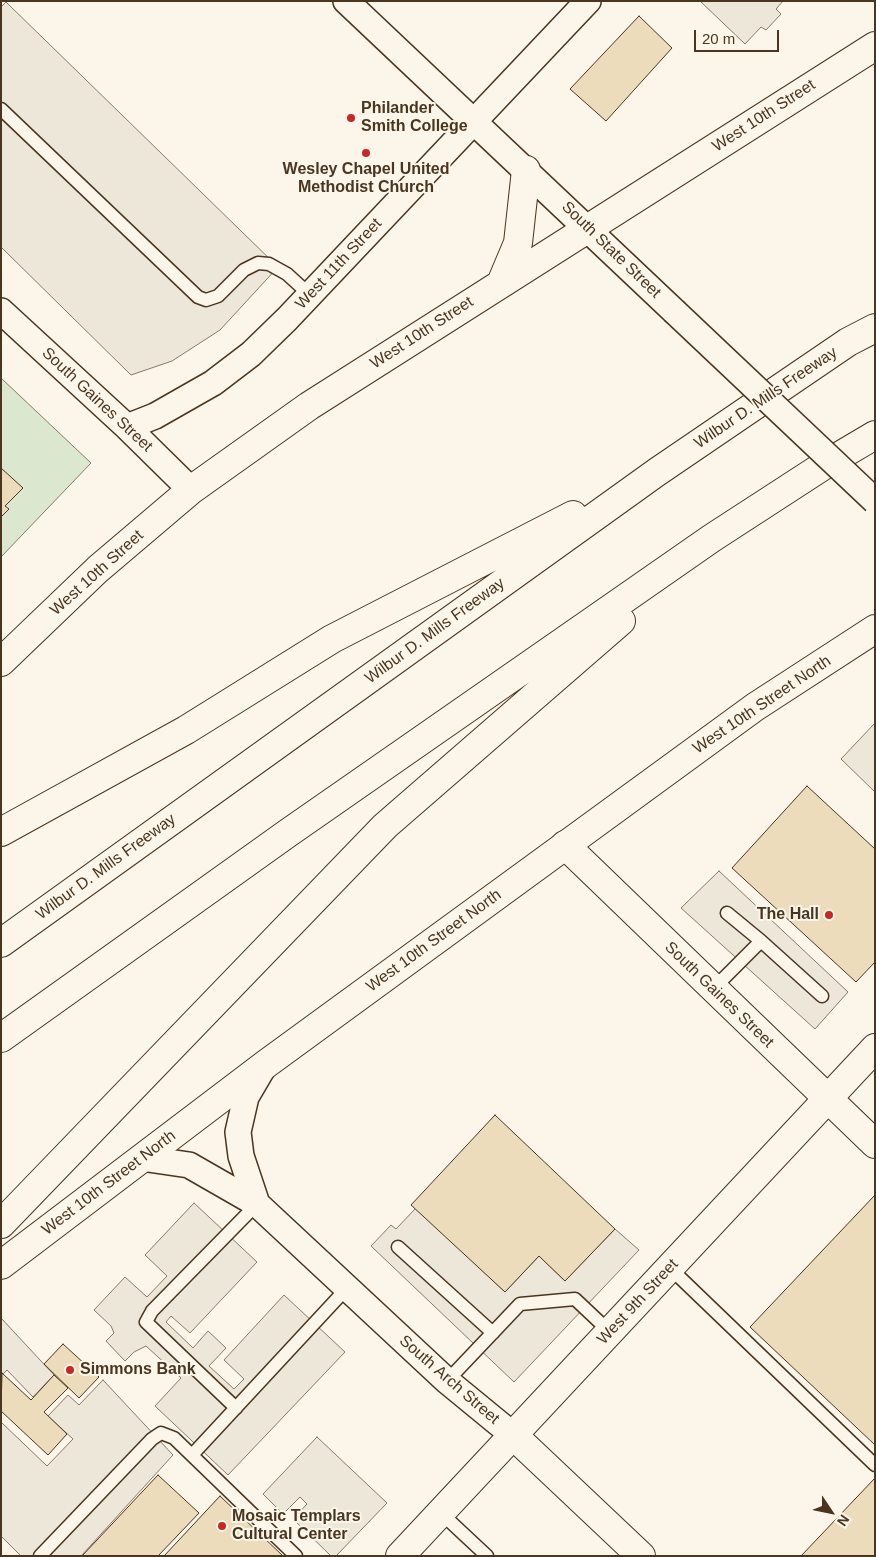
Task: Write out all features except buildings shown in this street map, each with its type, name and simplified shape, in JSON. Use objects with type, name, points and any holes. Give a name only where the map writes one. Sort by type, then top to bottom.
[{"type":"main road","name":"West 10th Street","points":[[1,662],[98,569],[191,490],[309,406],[502,281],[589,228],[875,46]]},
{"type":"main road","points":[[502,281],[518,242],[526,170]]},
{"type":"main road","name":"Wilbur D. Mills Freeway","points":[[1,943],[657,472],[848,342],[875,328]]},
{"type":"main road","points":[[1,1038],[288,833],[712,538],[826,464],[875,435]]},
{"type":"main road","points":[[1,832],[186,730],[332,639],[657,472]]},
{"type":"main road","points":[[1,1224],[385,826],[584,654],[712,538]]},
{"type":"main road","name":"West 10th Street North","points":[[1,1265],[266,1064],[565,845],[755,707],[875,630]]},
{"type":"main road","name":"South Gaines Street","points":[[565,845],[826,1099],[875,1144]]},
{"type":"main road","points":[[1,1055],[133,944]]},
{"type":"main road","name":"West 9th Street","points":[[400,1556],[875,1048]]},
{"type":"main road","name":"South Arch Street","points":[[514,1436],[641,1556]]},
{"type":"street","name":"South State Street","points":[[346,1],[589,228],[875,501]]},
{"type":"street","name":"West 11th Street","points":[[127,427],[154,416],[230,372],[251,354],[310,295],[588,1]]},
{"type":"street","name":"South Gaines Street","points":[[1,311],[127,427],[191,490]]},
{"type":"street","name":"South Arch Street","points":[[257,1204],[241,1156],[238,1132],[246,1097],[266,1064]]},
{"type":"street","name":"South Arch Street","points":[[141,1158],[189,1165],[257,1204],[447,1381],[514,1436]]},
{"type":"lane","points":[[1,109],[198,297],[206,300],[218,296],[244,270],[258,263],[269,264],[287,274],[310,295]]},
{"type":"lane","points":[[727,913],[761,940],[822,996]]},
{"type":"lane","points":[[713,989],[761,940]]},
{"type":"lane","points":[[236,1408],[146,1322],[152,1311],[257,1204]]},
{"type":"lane","points":[[398,1247],[493,1332]]},
{"type":"lane","points":[[670,1268],[875,1465]]},
{"type":"lane","points":[[192,1455],[348,1288]]},
{"type":"lane","points":[[447,1381],[520,1304],[575,1299],[610,1332]]},
{"type":"lane","points":[[40,1556],[152,1438],[161,1433],[174,1438],[296,1556]]},
{"type":"lane","points":[[441,1513],[487,1556]]},
{"type":"green space","points":[[1,378],[91,463],[1,557]]},
{"type":"shaded area","points":[[700,1],[783,1],[776,9],[781,14],[766,30],[761,27],[745,44]]},
{"type":"shaded area","points":[[6,2],[278,267],[220,330],[172,361],[131,375],[1,247],[1,7]]},
{"type":"shaded area","points":[[875,723],[875,792],[841,759]]},
{"type":"shaded area","points":[[719,871],[848,992],[815,1029],[681,908]]},
{"type":"shaded area","points":[[194,1203],[257,1262],[190,1333],[171,1316],[166,1322],[193,1348],[208,1331],[226,1348],[209,1366],[234,1389],[244,1379],[224,1360],[284,1295],[345,1352],[228,1475],[155,1406],[181,1378],[146,1346],[134,1352],[125,1361],[106,1341],[114,1333],[111,1326],[94,1310],[125,1277],[147,1297],[167,1276],[145,1255]]},
{"type":"shaded area","points":[[416,1208],[505,1292],[539,1256],[565,1281],[615,1229],[639,1250],[514,1382],[371,1246],[391,1225],[396,1229]]},
{"type":"shaded area","points":[[1,1318],[54,1375],[33,1397],[7,1370],[1,1376]]},
{"type":"shaded area","points":[[103,1380],[173,1455],[81,1556],[21,1556],[1,1536],[1,1422],[47,1466],[73,1439],[48,1416],[68,1395],[79,1405]]},
{"type":"shaded area","points":[[317,1437],[387,1503],[336,1556],[331,1556],[293,1519],[307,1504],[300,1497],[283,1514],[263,1494]]},
{"type":"place","name":"Philander Smith College","points":[[351,118]]},
{"type":"place","name":"Wesley Chapel United Methodist Church","points":[[366,153]]},
{"type":"place","name":"The Hall","points":[[829,915]]},
{"type":"place","name":"Simmons Bank","points":[[70,1370]]},
{"type":"place","name":"Mosaic Templars Cultural Center","points":[[222,1526]]}]
